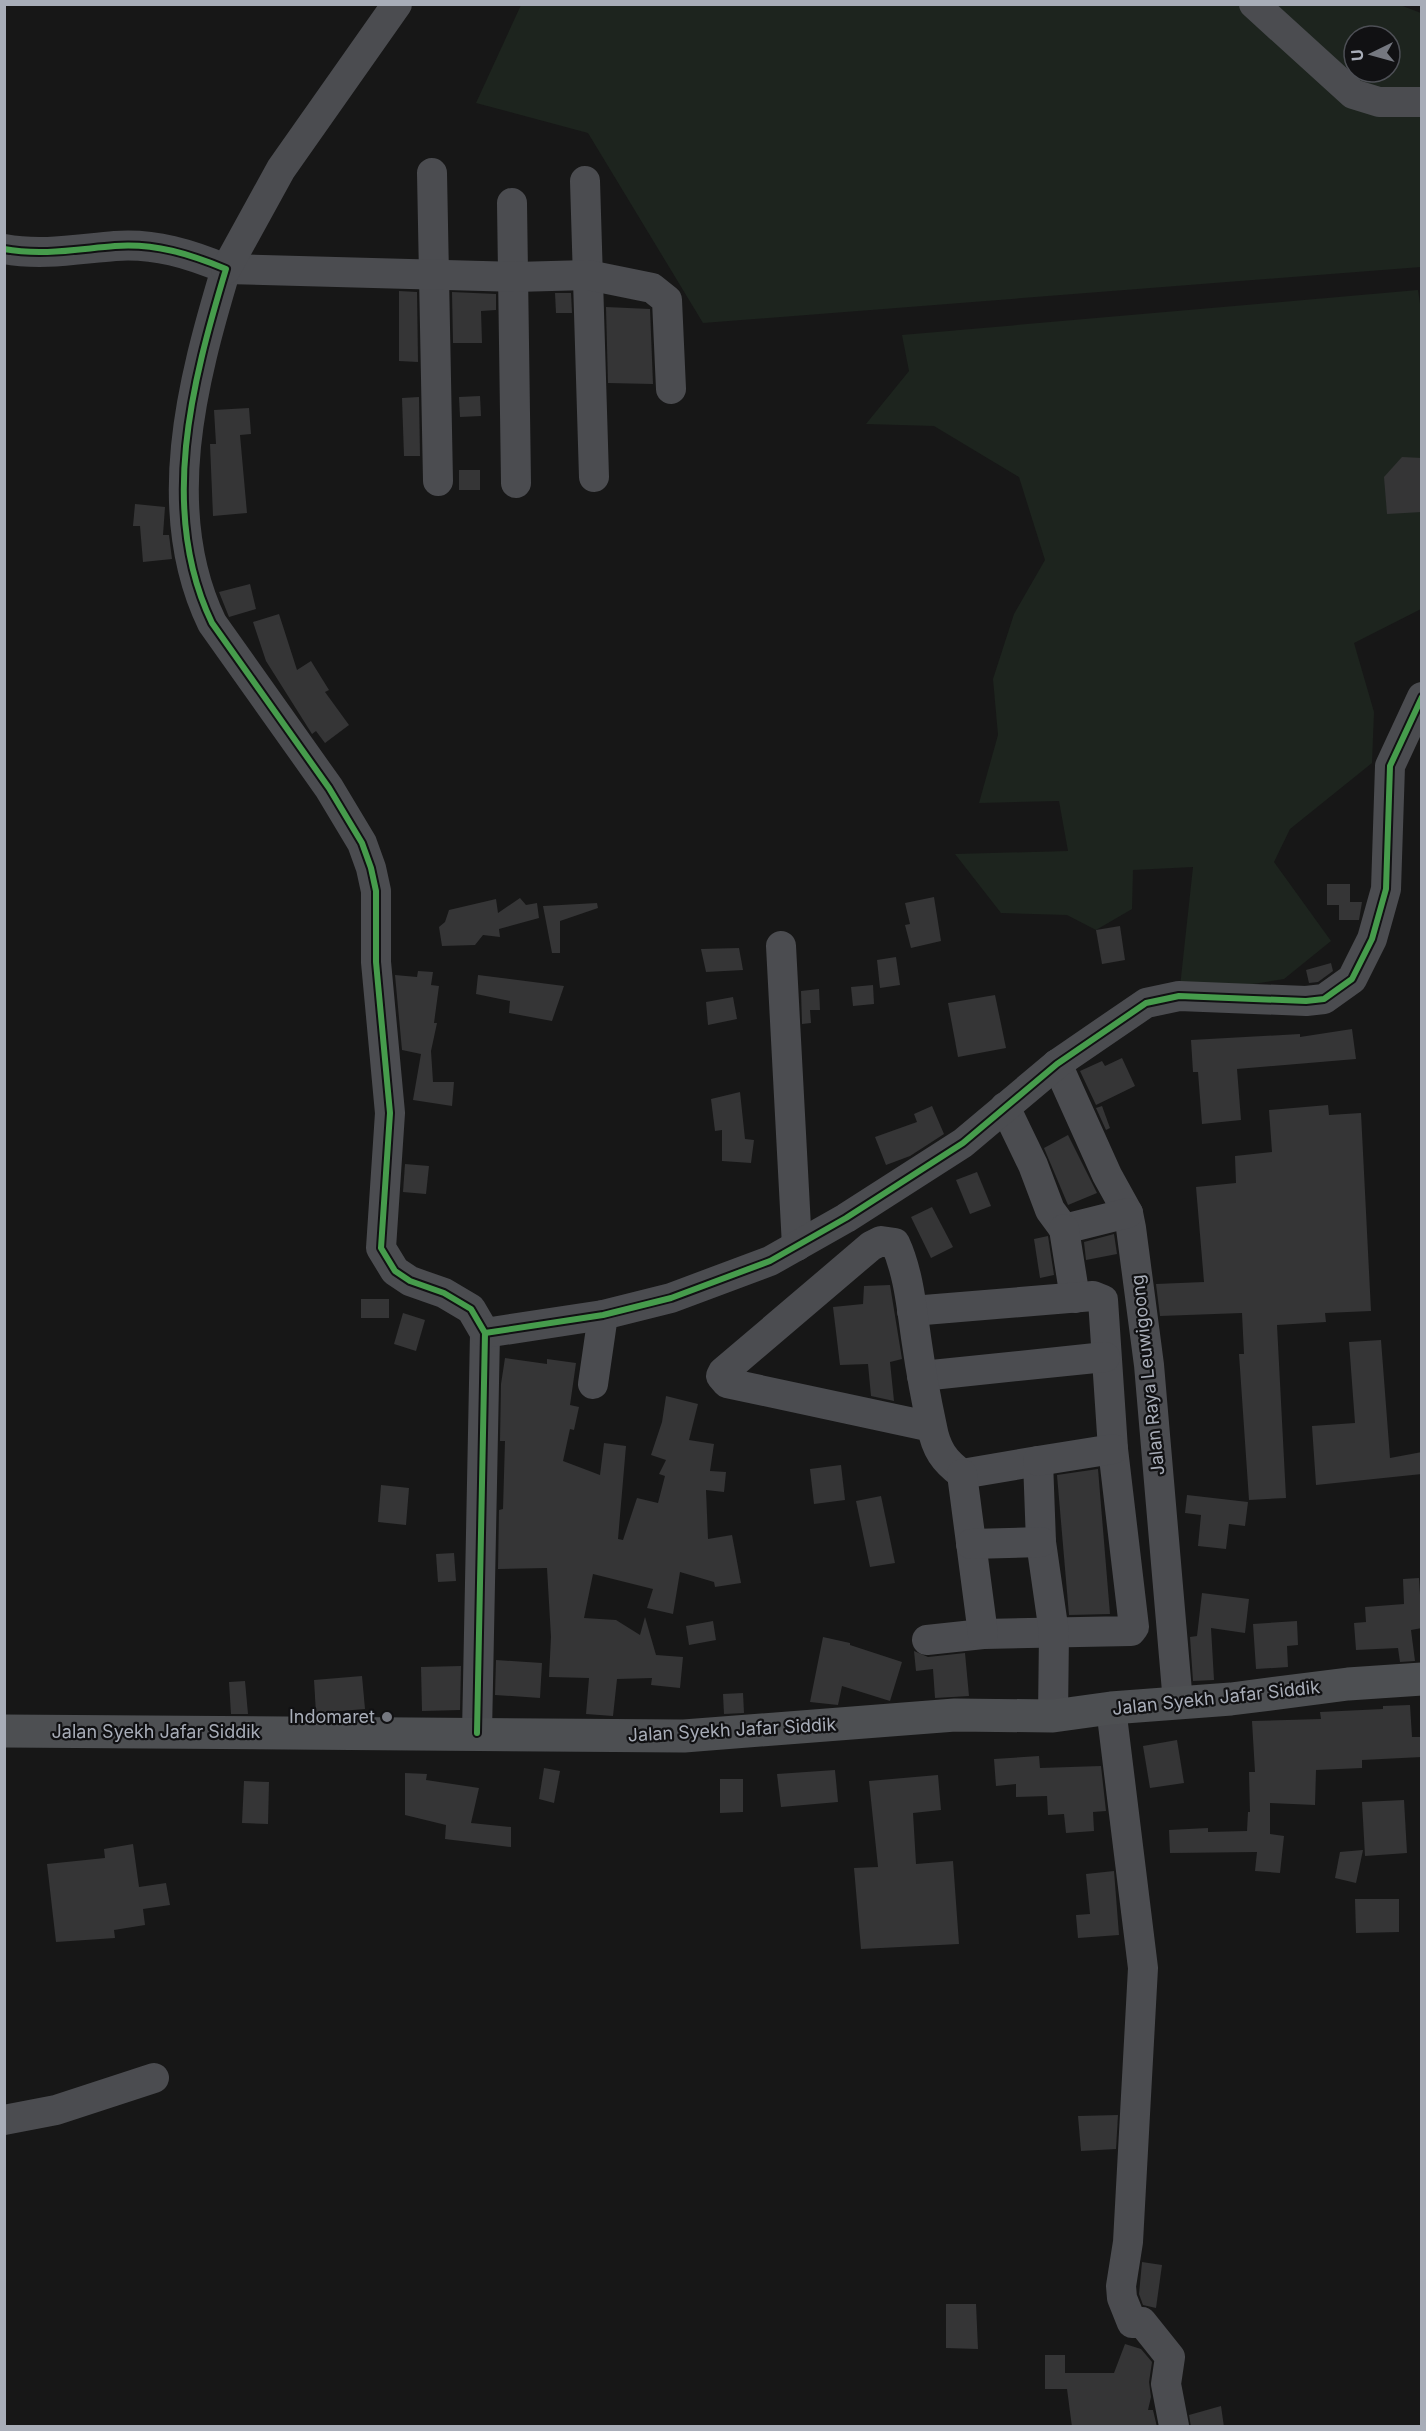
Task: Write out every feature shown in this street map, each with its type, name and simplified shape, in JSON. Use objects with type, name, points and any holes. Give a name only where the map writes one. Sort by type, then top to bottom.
[{"type":"main road","name":"Jalan Syekh Jafar Siddik","points":[[4,1731],[109,1734],[477,1733],[684,1736],[955,1715],[1053,1716],[1348,1684],[1422,1679]]},
{"type":"street","points":[[397,4],[281,169],[226,269],[195,389],[184,462],[183,516],[194,575],[212,622],[329,788],[362,843],[371,868],[376,891],[376,962],[390,1113],[381,1248],[395,1271],[410,1281],[444,1293],[471,1309],[485,1333],[477,1733]]},
{"type":"street","points":[[1254,4],[1353,94],[1380,102],[1422,102]]},
{"type":"street","points":[[432,172],[438,481]]},
{"type":"street","points":[[585,181],[594,477]]},
{"type":"street","points":[[512,203],[515,277],[516,483]]},
{"type":"street","points":[[4,249],[45,252],[117,246],[152,247],[175,250],[226,269],[515,277],[588,274],[652,288],[667,300],[671,389]]},
{"type":"street","points":[[485,1333],[603,1315],[671,1298],[770,1261],[846,1218],[963,1143],[1057,1064],[1146,1003],[1179,996],[1284,1001],[1324,999],[1352,979],[1372,939],[1386,889],[1390,766],[1422,697]]},
{"type":"street","points":[[782,946],[796,1246]]},
{"type":"street","name":"Jalan Raya Leuwigoong","points":[[1057,1064],[1107,1175],[1128,1214],[1149,1365],[1178,1703]]},
{"type":"street","points":[[1005,1107],[1033,1165],[1050,1210],[1064,1229],[1075,1298]]},
{"type":"street","points":[[1064,1229],[1128,1214]]},
{"type":"street","points":[[932,1427],[727,1383],[721,1376],[723,1371],[871,1245],[881,1241],[895,1243],[900,1254],[912,1311],[932,1427],[941,1457],[962,1474],[983,1634]]},
{"type":"street","points":[[912,1311],[1097,1296],[1105,1303],[1105,1357],[1133,1628],[1054,1633],[983,1634],[927,1640]]},
{"type":"street","points":[[593,1384],[603,1315]]},
{"type":"street","points":[[922,1376],[1105,1357]]},
{"type":"street","points":[[962,1474],[1113,1449]]},
{"type":"street","points":[[1038,1461],[1041,1542],[1054,1633],[1053,1716]]},
{"type":"street","points":[[971,1544],[1041,1542]]},
{"type":"street","points":[[1112,1708],[1143,1977],[1137,2045],[1128,2242],[1122,2298],[1132,2323],[1142,2322],[1170,2357],[1166,2384],[1174,2427]]},
{"type":"street","points":[[4,2120],[56,2110],[154,2078]]},
{"type":"shaded area","points":[[521,5],[1400,5],[1421,13],[1421,267],[703,323],[588,133],[476,103]]},
{"type":"shaded area","points":[[1418,290],[1422,317],[1421,609],[1354,643],[1374,712],[1372,763],[1290,829],[1274,862],[1331,941],[1284,979],[1179,996],[1193,867],[1133,870],[1132,909],[1096,930],[1067,915],[1001,913],[955,854],[1068,851],[1059,801],[979,803],[998,735],[993,679],[1014,614],[1045,560],[1019,477],[934,426],[866,424],[909,371],[902,335]]},
{"type":"building","points":[[399,291],[417,292],[418,362],[399,361]]},
{"type":"building","points":[[452,292],[496,294],[496,310],[481,311],[482,343],[453,343]]},
{"type":"building","points":[[555,293],[571,293],[572,313],[556,313]]},
{"type":"building","points":[[606,307],[650,309],[653,384],[608,383]]},
{"type":"building","points":[[480,396],[481,416],[460,417],[459,397]]},
{"type":"building","points":[[419,397],[420,456],[404,456],[402,398]]},
{"type":"building","points":[[249,408],[251,434],[240,435],[247,513],[213,516],[210,444],[216,444],[214,410]]},
{"type":"building","points":[[1402,457],[1422,458],[1422,512],[1387,514],[1384,477]]},
{"type":"building","points":[[459,470],[480,470],[480,490],[459,490]]},
{"type":"building","points":[[135,504],[165,507],[163,535],[169,535],[172,559],[143,562],[140,526],[133,526]]},
{"type":"building","points":[[250,584],[256,609],[229,617],[219,592]]},
{"type":"building","points":[[279,614],[297,670],[311,661],[329,690],[325,692],[349,725],[325,743],[316,731],[312,734],[266,661],[253,622]]},
{"type":"building","points":[[1327,884],[1350,884],[1350,902],[1362,902],[1359,920],[1339,920],[1339,905],[1327,905]]},
{"type":"building","points":[[934,897],[941,941],[911,948],[905,925],[910,924],[905,903]]},
{"type":"building","points":[[520,898],[526,905],[537,903],[539,918],[499,929],[500,937],[483,935],[475,945],[442,946],[439,927],[445,922],[449,910],[496,899],[498,913]]},
{"type":"building","points":[[597,903],[598,908],[560,921],[560,953],[552,953],[543,906]]},
{"type":"building","points":[[1120,926],[1125,960],[1102,964],[1096,930]]},
{"type":"building","points":[[739,948],[743,970],[706,972],[701,949]]},
{"type":"building","points":[[896,957],[900,985],[880,988],[877,960]]},
{"type":"building","points":[[1331,963],[1333,971],[1318,982],[1309,983],[1306,970]]},
{"type":"building","points":[[418,971],[433,972],[431,985],[439,986],[434,1023],[437,1023],[431,1051],[433,1082],[454,1082],[452,1106],[413,1100],[421,1054],[402,1050],[395,975],[417,977]]},
{"type":"building","points":[[478,975],[564,986],[552,1021],[509,1013],[510,1001],[476,994]]},
{"type":"building","points":[[873,985],[874,1004],[853,1006],[851,987]]},
{"type":"building","points":[[819,989],[820,1010],[810,1010],[811,1023],[802,1024],[801,991]]},
{"type":"building","points":[[995,995],[1006,1048],[958,1057],[948,1003]]},
{"type":"building","points":[[733,997],[737,1019],[708,1025],[706,1002]]},
{"type":"building","points":[[1352,1029],[1356,1059],[1237,1069],[1241,1120],[1202,1124],[1198,1072],[1193,1072],[1191,1040],[1300,1034],[1300,1037]]},
{"type":"building","points":[[1122,1058],[1135,1086],[1096,1105],[1080,1071],[1102,1061],[1105,1066]]},
{"type":"building","points":[[740,1092],[745,1139],[754,1140],[751,1163],[722,1161],[722,1130],[715,1131],[711,1099]]},
{"type":"building","points":[[1328,1105],[1329,1115],[1361,1113],[1371,1311],[1325,1313],[1326,1322],[1277,1325],[1286,1498],[1249,1500],[1239,1354],[1244,1354],[1242,1313],[1160,1316],[1156,1284],[1204,1282],[1196,1187],[1236,1183],[1235,1156],[1272,1152],[1269,1110]]},
{"type":"building","points":[[932,1106],[944,1134],[910,1156],[886,1165],[875,1137],[917,1122],[914,1114]]},
{"type":"building","points":[[1102,1106],[1110,1128],[1106,1130],[1096,1108]]},
{"type":"building","points":[[1068,1135],[1097,1193],[1068,1205],[1044,1148]]},
{"type":"building","points":[[405,1164],[429,1166],[426,1194],[403,1192]]},
{"type":"building","points":[[977,1172],[991,1206],[970,1214],[956,1180]]},
{"type":"building","points":[[932,1207],[953,1247],[931,1258],[911,1217]]},
{"type":"building","points":[[1114,1234],[1117,1254],[1086,1260],[1084,1242]]},
{"type":"building","points":[[1048,1236],[1054,1275],[1040,1278],[1034,1239]]},
{"type":"building","points":[[890,1285],[902,1359],[890,1362],[894,1401],[871,1396],[868,1364],[840,1365],[833,1307],[863,1304],[864,1286]]},
{"type":"building","points":[[361,1299],[389,1299],[389,1318],[361,1318]]},
{"type":"building","points":[[403,1313],[425,1320],[416,1351],[394,1344]]},
{"type":"building","points":[[1381,1340],[1390,1458],[1422,1452],[1422,1474],[1316,1485],[1312,1426],[1355,1423],[1349,1342]]},
{"type":"building","points":[[505,1358],[547,1364],[547,1359],[576,1363],[570,1405],[579,1407],[574,1430],[570,1429],[563,1461],[600,1475],[604,1443],[626,1446],[618,1539],[623,1540],[637,1498],[658,1503],[665,1476],[659,1474],[666,1460],[651,1455],[662,1422],[666,1396],[698,1404],[689,1440],[714,1444],[710,1471],[726,1472],[724,1492],[706,1490],[708,1539],[732,1535],[741,1583],[715,1587],[714,1582],[680,1572],[673,1614],[647,1608],[653,1589],[593,1574],[584,1618],[616,1620],[640,1635],[645,1617],[656,1655],[683,1657],[680,1688],[651,1685],[652,1678],[617,1679],[613,1716],[586,1714],[589,1678],[549,1677],[551,1637],[547,1568],[498,1569],[499,1510],[503,1509],[505,1441],[500,1441],[501,1384]]},
{"type":"building","points":[[841,1465],[845,1500],[814,1504],[810,1469]]},
{"type":"building","points":[[1098,1469],[1110,1614],[1069,1615],[1057,1475]]},
{"type":"building","points":[[381,1485],[409,1488],[406,1525],[378,1522]]},
{"type":"building","points":[[1187,1495],[1248,1502],[1245,1526],[1229,1524],[1226,1549],[1198,1546],[1201,1515],[1185,1513]]},
{"type":"building","points":[[881,1496],[895,1563],[870,1567],[856,1501]]},
{"type":"building","points":[[454,1553],[456,1581],[438,1582],[436,1554]]},
{"type":"building","points":[[1419,1578],[1422,1628],[1411,1630],[1415,1661],[1400,1662],[1398,1648],[1356,1650],[1354,1623],[1366,1622],[1365,1607],[1404,1604],[1403,1579]]},
{"type":"building","points":[[1202,1593],[1249,1599],[1245,1633],[1211,1628],[1214,1680],[1193,1681],[1190,1637],[1197,1636]]},
{"type":"building","points":[[713,1621],[716,1640],[689,1645],[686,1626]]},
{"type":"building","points":[[1297,1621],[1298,1645],[1287,1646],[1288,1667],[1256,1669],[1253,1624]]},
{"type":"building","points":[[823,1637],[850,1643],[850,1645],[902,1662],[890,1701],[842,1686],[838,1705],[810,1702]]},
{"type":"building","points":[[914,1651],[928,1657],[965,1653],[969,1696],[935,1698],[933,1669],[916,1671]]},
{"type":"building","points":[[496,1660],[542,1663],[540,1698],[495,1695]]},
{"type":"building","points":[[461,1666],[460,1710],[422,1711],[421,1667]]},
{"type":"building","points":[[362,1676],[365,1709],[316,1713],[314,1680]]},
{"type":"building","points":[[245,1681],[248,1714],[231,1714],[229,1682]]},
{"type":"building","points":[[743,1693],[744,1713],[724,1714],[723,1694]]},
{"type":"building","points":[[1410,1705],[1412,1737],[1422,1737],[1422,1757],[1362,1760],[1362,1768],[1316,1770],[1315,1805],[1270,1803],[1270,1834],[1284,1836],[1280,1873],[1255,1871],[1257,1852],[1170,1853],[1169,1830],[1208,1828],[1208,1832],[1247,1831],[1248,1812],[1250,1812],[1249,1772],[1255,1772],[1252,1721],[1321,1719],[1320,1712],[1383,1709],[1383,1706]]},
{"type":"building","points":[[1177,1740],[1184,1783],[1150,1788],[1143,1746]]},
{"type":"building","points":[[1039,1756],[1040,1768],[1101,1766],[1106,1811],[1093,1812],[1094,1831],[1066,1833],[1064,1814],[1048,1815],[1047,1796],[1016,1797],[1016,1784],[996,1786],[994,1759]]},
{"type":"building","points":[[544,1768],[560,1771],[554,1803],[539,1799]]},
{"type":"building","points":[[835,1770],[838,1802],[781,1807],[777,1774]]},
{"type":"building","points":[[405,1773],[427,1774],[426,1780],[479,1788],[471,1823],[511,1827],[511,1847],[445,1839],[446,1825],[405,1815]]},
{"type":"building","points":[[938,1775],[941,1810],[913,1813],[916,1864],[953,1861],[959,1944],[861,1949],[854,1868],[878,1867],[869,1781]]},
{"type":"building","points":[[720,1779],[743,1779],[743,1812],[720,1813]]},
{"type":"building","points":[[244,1781],[269,1782],[268,1824],[242,1823]]},
{"type":"building","points":[[1404,1800],[1407,1853],[1365,1856],[1362,1802]]},
{"type":"building","points":[[133,1844],[139,1887],[166,1883],[170,1905],[143,1909],[145,1925],[114,1930],[115,1938],[56,1942],[47,1864],[105,1858],[104,1849]]},
{"type":"building","points":[[1363,1850],[1356,1883],[1335,1878],[1340,1852]]},
{"type":"building","points":[[1114,1871],[1119,1935],[1078,1938],[1076,1915],[1090,1914],[1086,1874]]},
{"type":"building","points":[[1355,1899],[1399,1899],[1399,1932],[1356,1933]]},
{"type":"building","points":[[1118,2115],[1116,2149],[1081,2151],[1078,2116]]},
{"type":"building","points":[[1142,2262],[1162,2265],[1156,2308],[1143,2305],[1139,2294]]},
{"type":"building","points":[[946,2304],[976,2304],[978,2349],[946,2348]]},
{"type":"building","points":[[1125,2344],[1141,2349],[1152,2362],[1149,2382],[1151,2397],[1148,2410],[1153,2410],[1157,2427],[1072,2427],[1067,2389],[1045,2389],[1045,2355],[1065,2355],[1065,2373],[1114,2373]]},
{"type":"building","points":[[1221,2406],[1224,2427],[1191,2427],[1189,2415]]},
{"type":"cycle path","points":[[4,249],[46,252],[144,246],[186,254],[226,269],[213,312],[192,401],[186,446],[184,492],[187,536],[196,580],[212,623],[329,788],[362,843],[371,868],[376,891],[376,962],[390,1113],[381,1248],[395,1271],[410,1281],[444,1293],[471,1309],[485,1333],[477,1733]]},
{"type":"cycle path","points":[[485,1333],[603,1315],[671,1298],[770,1261],[846,1218],[963,1143],[1057,1064],[1146,1003],[1179,996],[1306,1001],[1324,999],[1352,979],[1372,939],[1386,889],[1390,766],[1422,697]]},
{"type":"place","name":"Indomaret","points":[[387,1717]]}]
